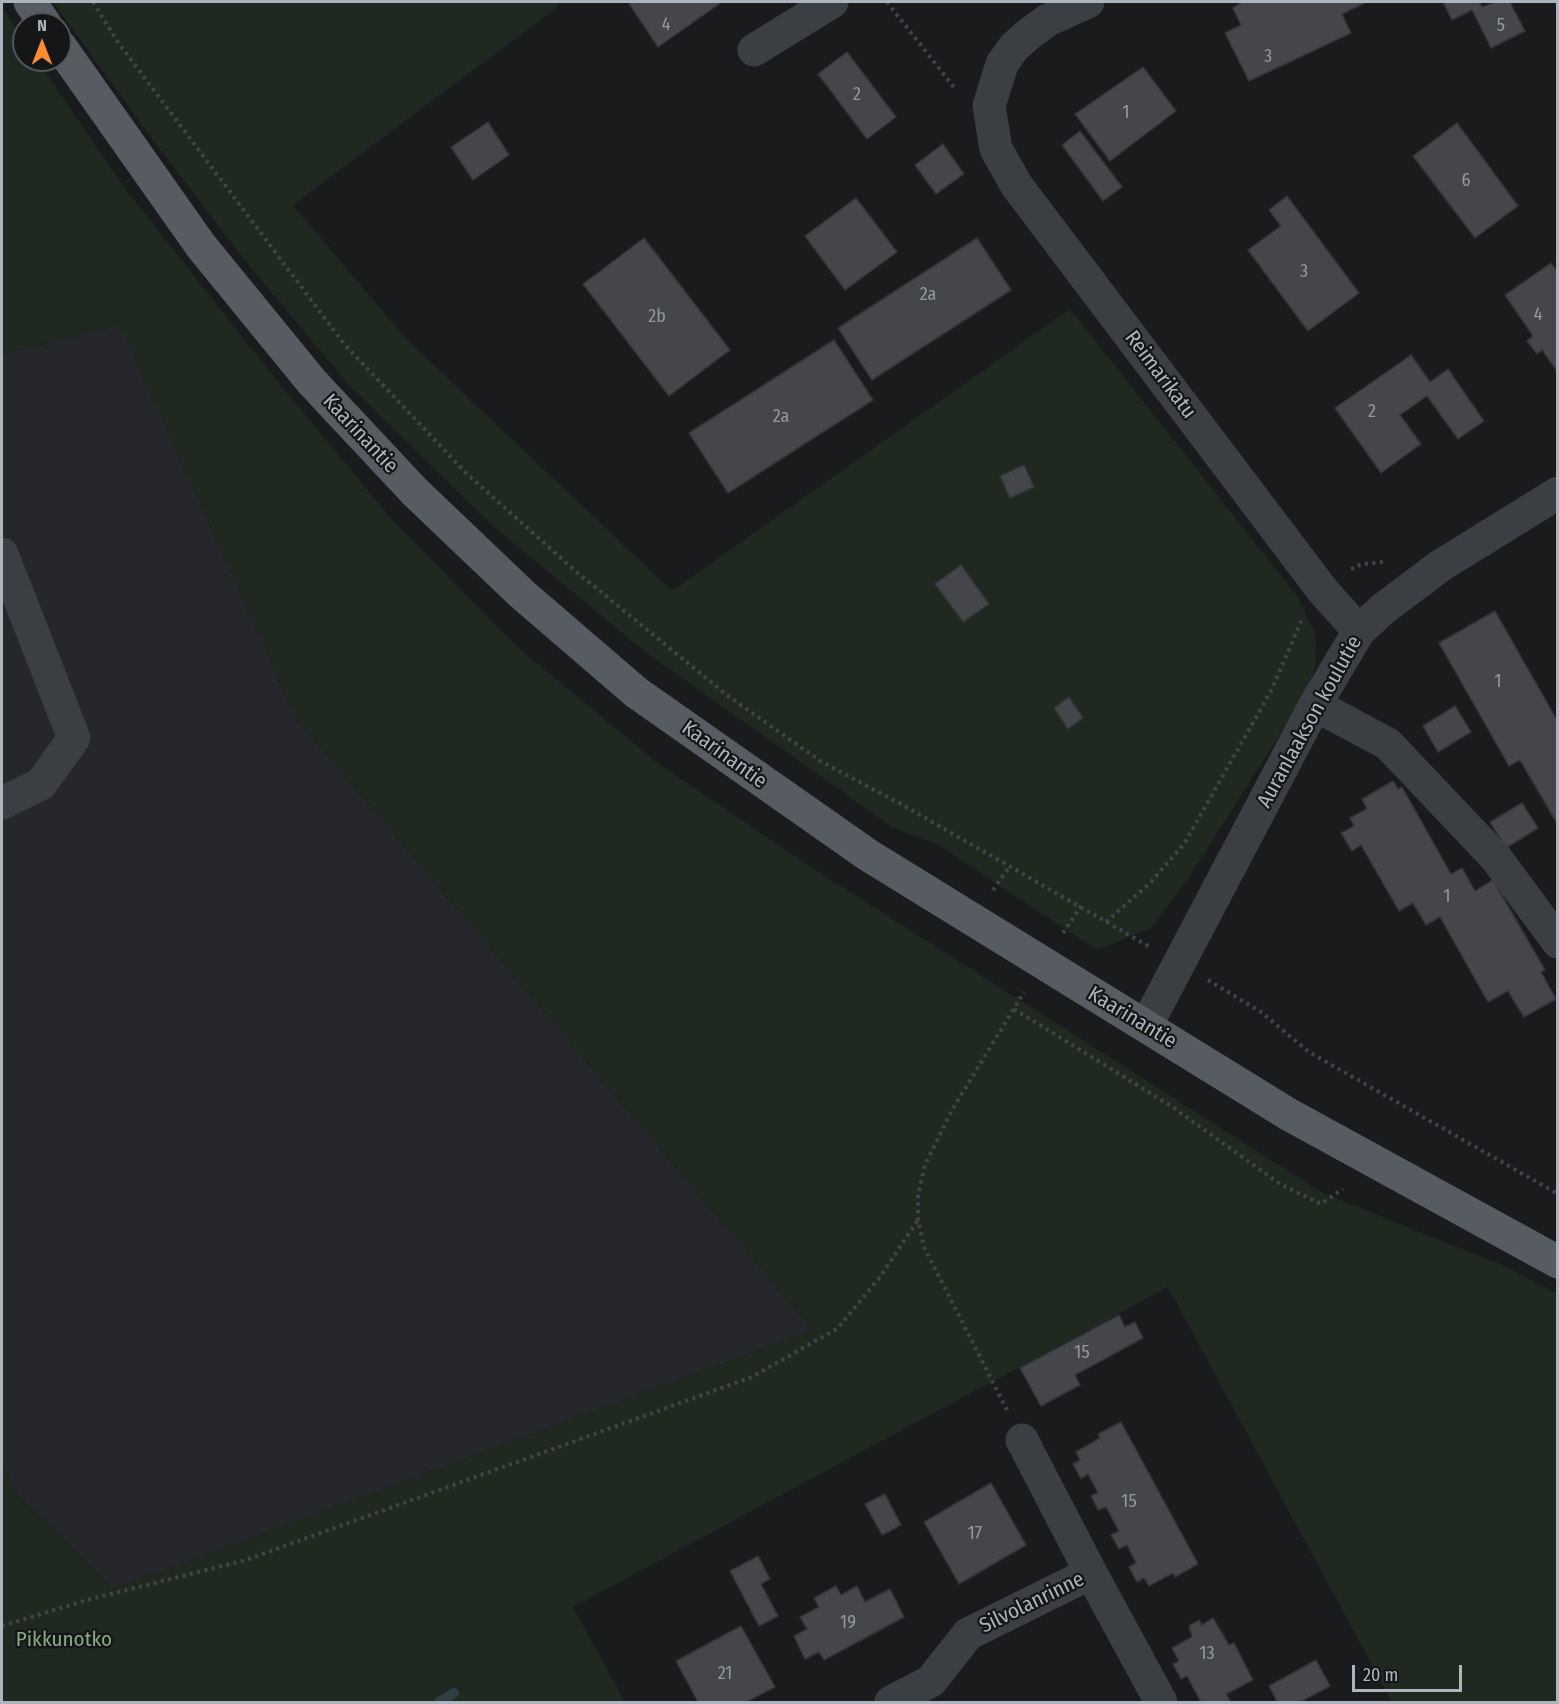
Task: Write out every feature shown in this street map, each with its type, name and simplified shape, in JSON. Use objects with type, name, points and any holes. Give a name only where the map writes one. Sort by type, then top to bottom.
[{"type":"main road","name":"Kaarinantie","points":[[72,63],[201,246],[312,382],[415,492],[523,595],[637,693],[867,855],[1288,1114],[1557,1262]]},
{"type":"street","points":[[754,50],[832,2]]},
{"type":"street","points":[[989,106],[1002,64],[1014,47],[1048,20],[1088,2]]},
{"type":"street","name":"Reimarikatu","points":[[989,106],[996,149],[1017,186],[1316,582],[1359,631]]},
{"type":"street","name":"Auranlaakson koulutie","points":[[1146,1026],[1315,705],[1359,631],[1383,609],[1440,566],[1557,493]]},
{"type":"street","points":[[2,554],[74,738],[41,784],[2,803]]},
{"type":"street","points":[[1315,705],[1388,744],[1496,858],[1557,942]]},
{"type":"street","points":[[1022,1440],[1091,1573]]},
{"type":"street","name":"Silvolanrinne","points":[[891,1702],[932,1681],[968,1634],[1091,1573],[1161,1702]]},
{"type":"path","points":[[93,2],[117,41],[344,344],[466,472],[573,569],[729,696],[822,762],[1011,866],[1180,964],[1261,1012],[1310,1052],[1557,1194]]},
{"type":"path","points":[[887,2],[956,90],[989,106]]},
{"type":"path","points":[[993,890],[1011,866]]},
{"type":"path","points":[[1022,1440],[924,1247],[918,1220],[918,1194],[932,1149],[952,1110],[1042,963],[1081,906]]},
{"type":"path","points":[[1014,1009],[1171,1106],[1280,1184],[1321,1204],[1343,1189]]},
{"type":"path","points":[[2,1626],[87,1600],[246,1560],[752,1377],[838,1328],[880,1277],[918,1220]]},
{"type":"shaded area","points":[[120,325],[297,720],[813,1330],[114,1589],[18,1495],[2,1466],[2,354]]},
{"type":"green space","points":[[53,2],[558,2],[556,8],[293,205],[406,339],[672,591],[1070,309],[1297,596],[1315,633],[1316,663],[1308,690],[1188,879],[1151,928],[1097,950],[939,845],[892,827],[644,651],[494,527],[348,384],[247,263],[153,140],[72,28],[72,12],[60,12]]},
{"type":"green space","points":[[2,7],[12,22],[12,72],[45,72],[126,190],[278,382],[392,520],[521,650],[660,765],[825,876],[1323,1193],[1511,1269],[1557,1294],[1557,1702],[1392,1702],[1168,1287],[573,1607],[625,1702],[2,1702],[2,1466],[18,1495],[114,1589],[813,1330],[297,720],[120,325],[2,354]]},
{"type":"building","points":[[628,2],[722,2],[658,47]]},
{"type":"building","points":[[1242,2],[1367,2],[1342,14],[1351,33],[1249,81],[1225,33],[1241,25],[1233,8]]},
{"type":"building","points":[[1443,2],[1479,2],[1482,7],[1496,2],[1510,2],[1525,31],[1491,48],[1472,10],[1452,20]]},
{"type":"building","points":[[847,52],[896,117],[867,139],[818,74]]},
{"type":"building","points":[[1143,67],[1176,111],[1110,161],[1075,114]]},
{"type":"building","points":[[488,122],[509,155],[473,180],[451,147]]},
{"type":"building","points":[[1457,123],[1518,206],[1475,238],[1413,156]]},
{"type":"building","points":[[1080,131],[1122,187],[1103,201],[1062,145]]},
{"type":"building","points":[[943,144],[964,174],[936,194],[915,165]]},
{"type":"building","points":[[1287,196],[1359,293],[1308,331],[1248,250],[1281,226],[1269,210]]},
{"type":"building","points":[[856,198],[897,252],[845,290],[805,236]]},
{"type":"building","points":[[644,238],[730,350],[669,396],[583,284]]},
{"type":"building","points":[[977,238],[1011,290],[872,380],[838,328]]},
{"type":"building","points":[[1551,263],[1558,272],[1558,372],[1542,350],[1537,354],[1527,341],[1533,336],[1505,295]]},
{"type":"building","points":[[834,340],[873,400],[728,493],[689,433]]},
{"type":"building","points":[[1411,355],[1430,382],[1448,369],[1484,421],[1458,439],[1427,396],[1400,415],[1421,444],[1381,473],[1335,408]]},
{"type":"building","points":[[1024,465],[1034,487],[1010,498],[1000,476]]},
{"type":"building","points":[[961,565],[989,604],[963,622],[935,584]]},
{"type":"building","points":[[1495,611],[1558,722],[1558,825],[1520,760],[1509,766],[1439,643]]},
{"type":"building","points":[[1069,697],[1083,718],[1068,729],[1054,708]]},
{"type":"building","points":[[1455,706],[1471,732],[1438,752],[1423,726]]},
{"type":"building","points":[[1393,781],[1398,789],[1402,787],[1451,874],[1462,868],[1475,891],[1493,880],[1545,970],[1541,972],[1556,999],[1524,1017],[1508,991],[1488,1002],[1440,917],[1426,925],[1413,903],[1399,911],[1361,845],[1352,851],[1341,833],[1354,826],[1350,818],[1367,809],[1362,799]]},
{"type":"building","points":[[1522,803],[1538,828],[1506,848],[1490,822]]},
{"type":"building","points":[[1119,1315],[1125,1327],[1135,1322],[1143,1338],[1075,1375],[1080,1385],[1041,1406],[1020,1368]]},
{"type":"building","points":[[1121,1422],[1198,1564],[1175,1577],[1173,1573],[1149,1586],[1144,1578],[1137,1582],[1129,1567],[1136,1563],[1127,1545],[1119,1549],[1111,1535],[1119,1531],[1106,1507],[1098,1510],[1091,1496],[1098,1493],[1088,1474],[1081,1479],[1073,1464],[1080,1460],[1076,1452],[1100,1438],[1098,1434]]},
{"type":"building","points":[[991,1483],[1026,1545],[959,1584],[924,1522]]},
{"type":"building","points":[[885,1494],[901,1525],[882,1535],[865,1504]]},
{"type":"building","points":[[758,1556],[770,1579],[761,1584],[778,1616],[759,1626],[730,1571]]},
{"type":"building","points":[[836,1586],[841,1595],[857,1586],[865,1602],[890,1589],[904,1617],[824,1660],[819,1652],[805,1659],[794,1636],[807,1629],[800,1617],[819,1607],[814,1598]]},
{"type":"building","points":[[1213,1618],[1229,1645],[1234,1643],[1253,1680],[1226,1694],[1231,1702],[1201,1702],[1187,1676],[1181,1679],[1173,1664],[1179,1661],[1172,1648],[1192,1637],[1189,1626],[1199,1620],[1202,1625]]},
{"type":"building","points":[[741,1626],[775,1687],[746,1702],[698,1702],[676,1661]]},
{"type":"building","points":[[1316,1660],[1330,1686],[1300,1702],[1277,1702],[1269,1686]]},
{"type":"waterway","name":"Pikkunotko","points":[[439,1702],[454,1693]]}]
